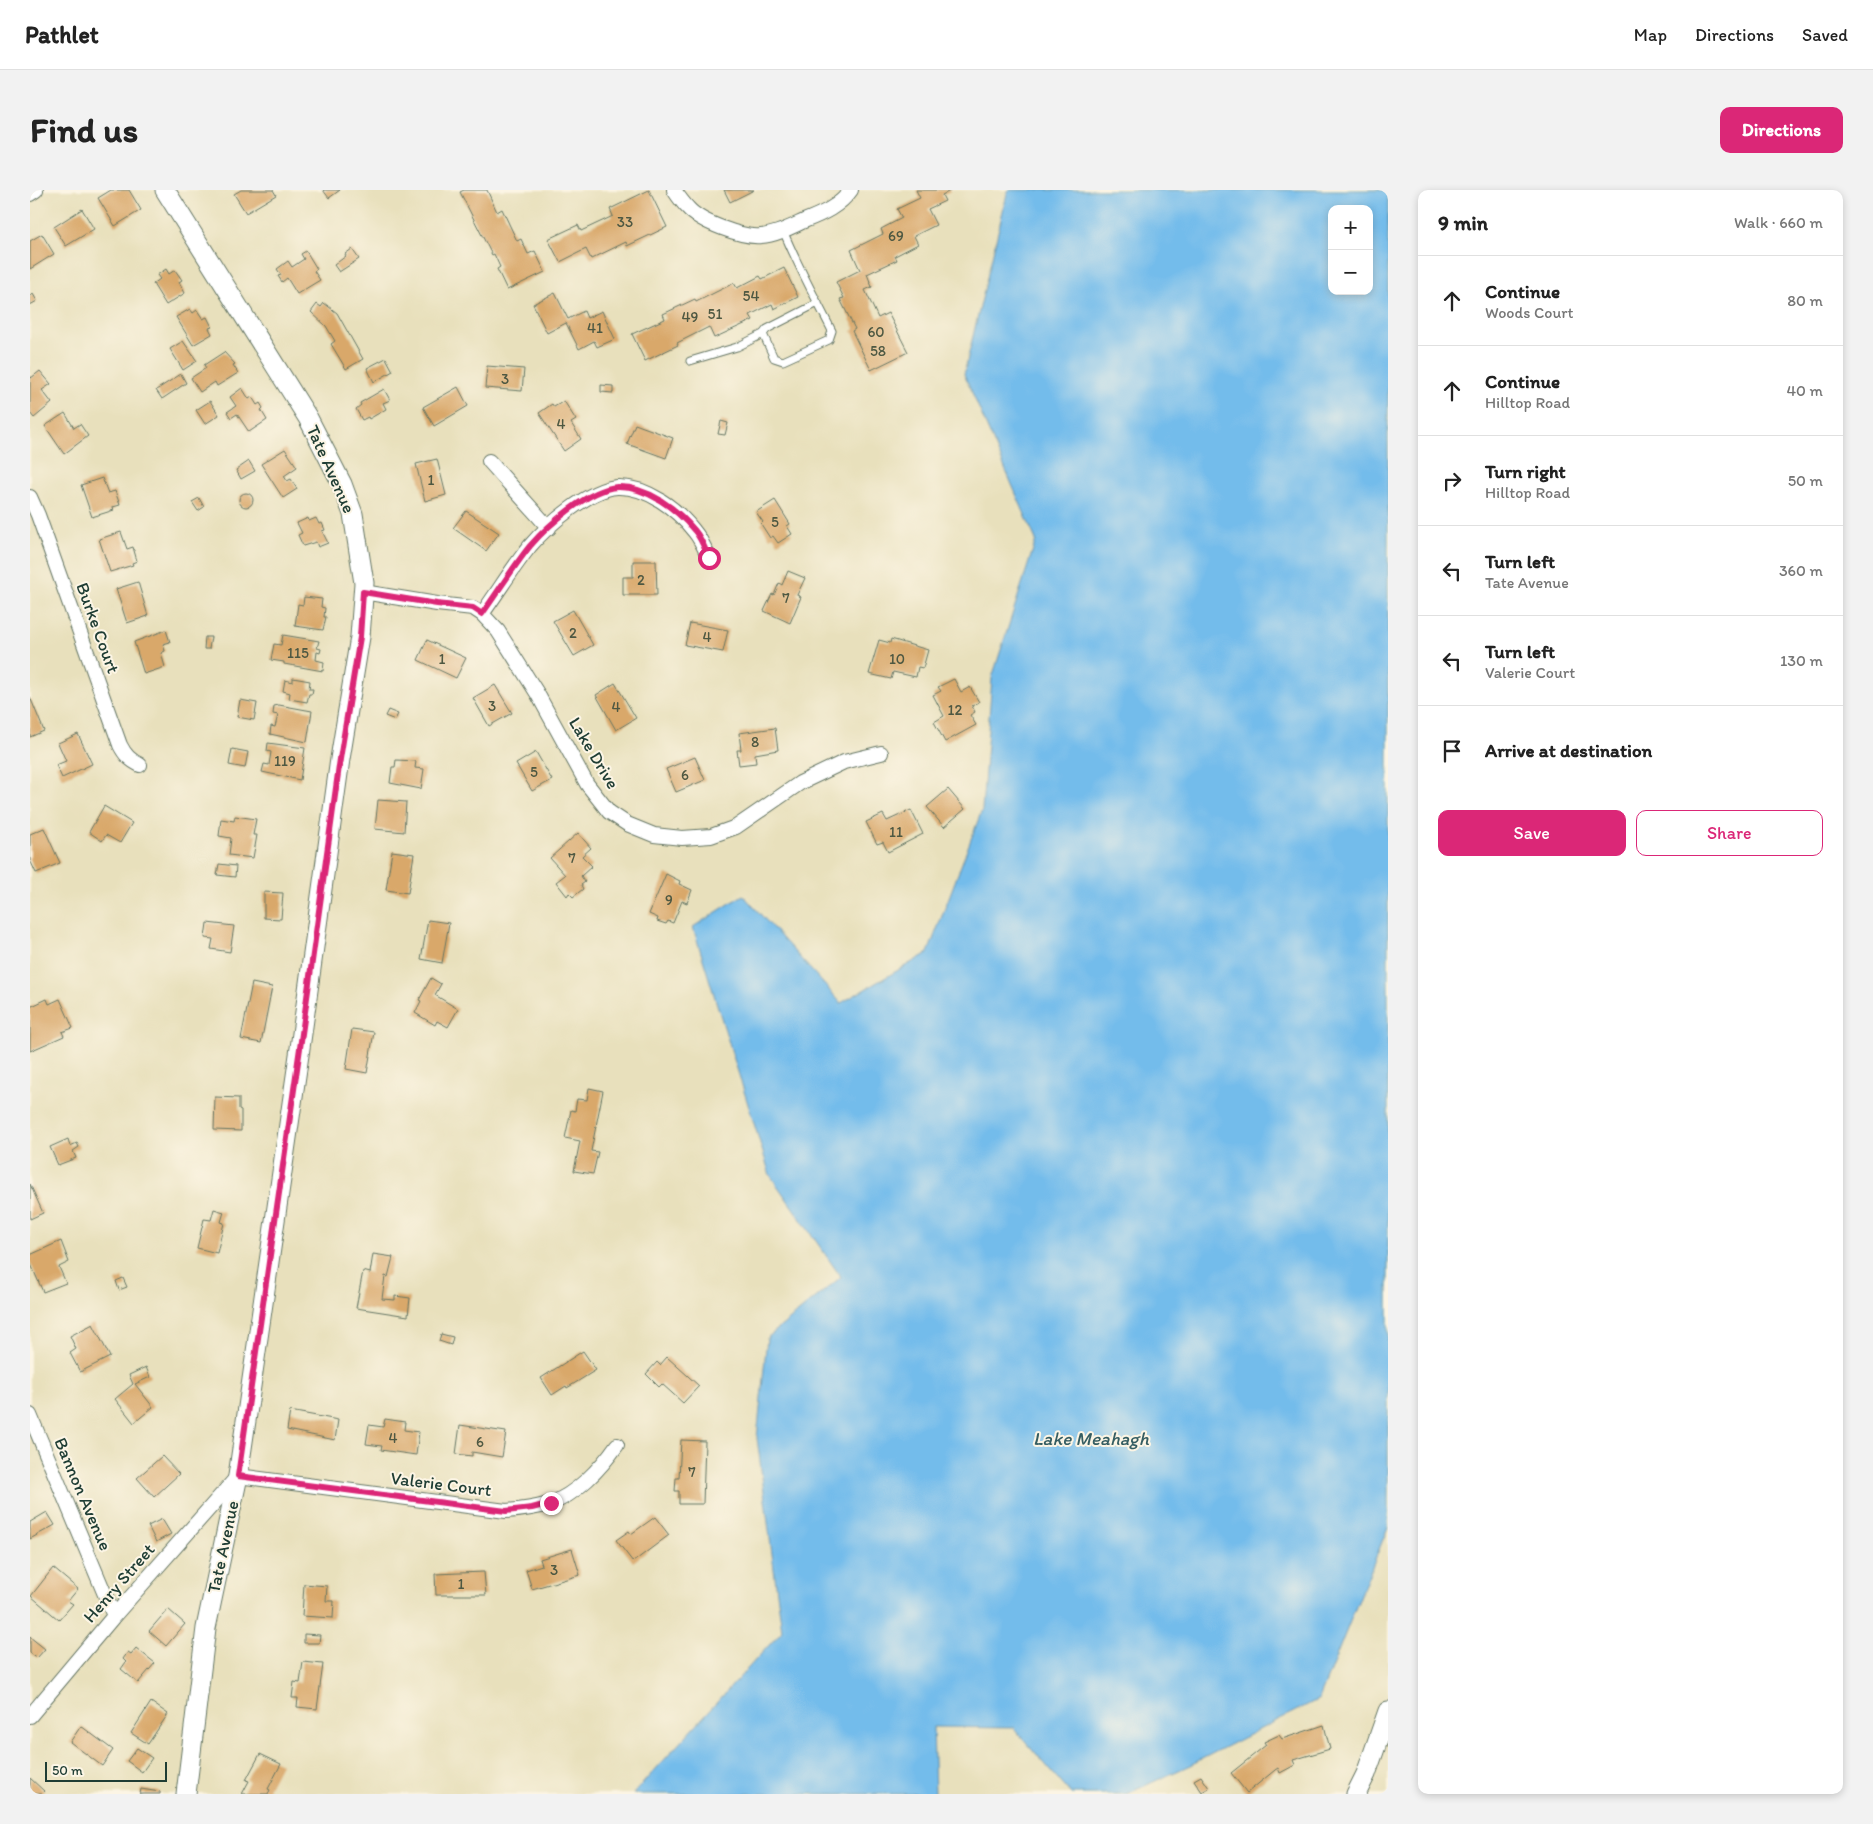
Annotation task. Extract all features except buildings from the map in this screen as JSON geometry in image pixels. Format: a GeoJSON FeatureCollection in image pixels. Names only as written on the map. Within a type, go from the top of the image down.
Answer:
{"type":"FeatureCollection","features":[{"type":"Feature","properties":{"kind":"street"},"geometry":{"type":"LineString","coordinates":[[30,194],[36,190]]}},
{"type":"Feature","properties":{"kind":"street","name":"Tate Avenue"},"geometry":{"type":"LineString","coordinates":[[165,190],[308,418],[342,484],[353,514],[364,583],[360,637],[340,759],[238,1476],[206,1628],[186,1794]]}},
{"type":"Feature","properties":{"kind":"street"},"geometry":{"type":"LineString","coordinates":[[674,190],[689,210],[712,224],[738,235],[761,236],[783,230],[821,214],[845,199],[851,190]]}},
{"type":"Feature","properties":{"kind":"street"},"geometry":{"type":"LineString","coordinates":[[489,461],[549,528]]}},
{"type":"Feature","properties":{"kind":"street"},"geometry":{"type":"LineString","coordinates":[[363,592],[473,608],[482,614],[531,545],[566,511],[595,494],[617,487],[652,494],[695,531],[709,558]]}},
{"type":"Feature","properties":{"kind":"street","name":"Burke Court"},"geometry":{"type":"LineString","coordinates":[[30,497],[120,745],[125,755],[131,761],[140,765]]}},
{"type":"Feature","properties":{"kind":"street","name":"Lake Drive"},"geometry":{"type":"LineString","coordinates":[[482,614],[498,631],[537,693],[587,784],[609,812],[627,824],[654,835],[682,838],[711,836],[736,827],[800,784],[844,762],[881,752]]}},
{"type":"Feature","properties":{"kind":"street","name":"Bannon Avenue"},"geometry":{"type":"LineString","coordinates":[[30,1415],[114,1616]]}},
{"type":"Feature","properties":{"kind":"street","name":"Valerie Court"},"geometry":{"type":"LineString","coordinates":[[238,1476],[506,1511],[532,1508],[551,1503],[571,1492],[605,1462],[617,1445]]}},
{"type":"Feature","properties":{"kind":"street","name":"Henry Street"},"geometry":{"type":"LineString","coordinates":[[30,1716],[114,1616],[238,1476]]}},
{"type":"Feature","properties":{"kind":"street"},"geometry":{"type":"LineString","coordinates":[[1356,1794],[1366,1774],[1388,1711]]}},
{"type":"Feature","properties":{"kind":"lane"},"geometry":{"type":"LineString","coordinates":[[763,334],[774,358],[783,361],[829,340],[832,331],[798,266],[783,230]]}},
{"type":"Feature","properties":{"kind":"lane"},"geometry":{"type":"LineString","coordinates":[[690,361],[737,347],[763,334],[766,329],[818,303]]}},
{"type":"Feature","properties":{"kind":"water","name":"Lake Meahagh"},"geometry":{"type":"Polygon","coordinates":[[[1008,190],[1388,190],[1388,1527],[1319,1699],[1190,1765],[1127,1794],[1071,1794],[1014,1728],[933,1727],[935,1794],[633,1794],[782,1631],[757,1438],[767,1338],[841,1277],[770,1175],[693,927],[743,895],[841,1003],[928,953],[982,810],[992,678],[1036,540],[964,374],[1008,190]]]}},
{"type":"Feature","properties":{"kind":"route"},"geometry":{"type":"LineString","coordinates":[[551,1503],[532,1508],[506,1511],[478,1509],[238,1476],[340,759],[360,637],[363,592],[473,608],[482,614],[531,545],[566,511],[595,494],[617,487],[652,494],[695,531],[709,558]]}}]}
